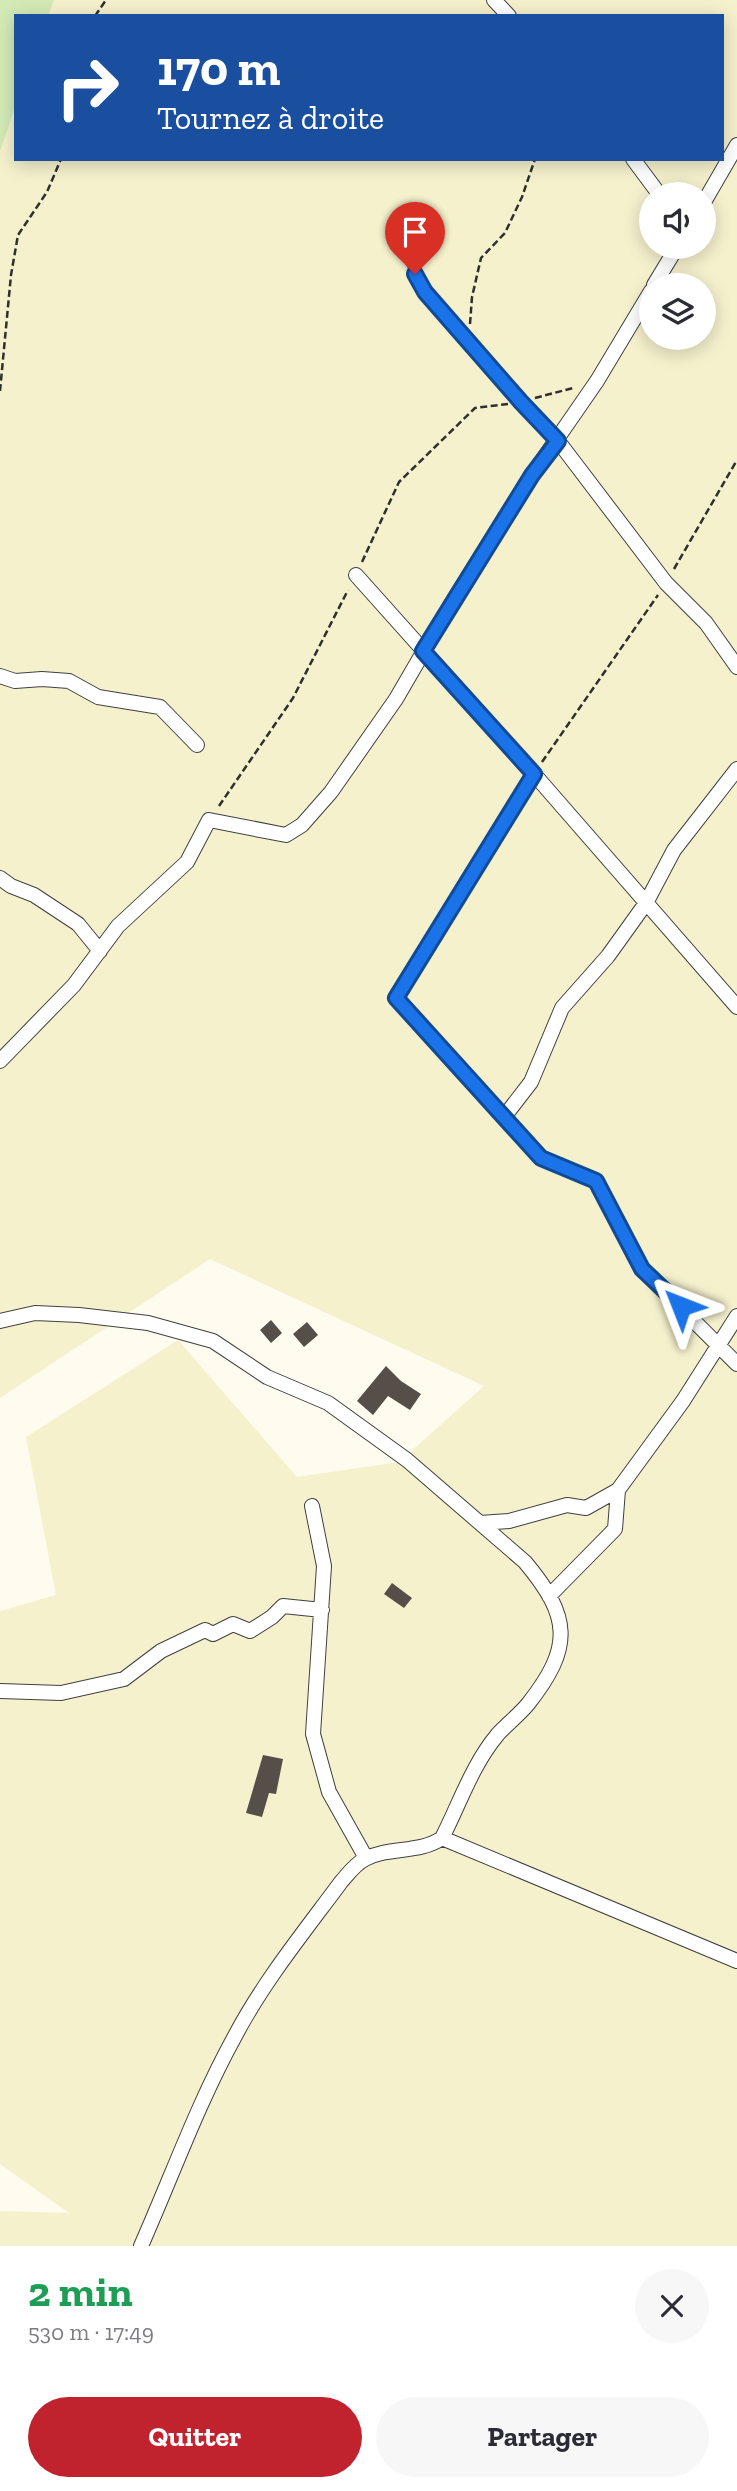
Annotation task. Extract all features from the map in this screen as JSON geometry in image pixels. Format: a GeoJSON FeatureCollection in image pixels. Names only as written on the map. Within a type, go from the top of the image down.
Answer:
{"type":"FeatureCollection","features":[{"type":"Feature","properties":{"kind":"street"},"geometry":{"type":"LineString","coordinates":[[494,0],[507,14]]}},
{"type":"Feature","properties":{"kind":"street"},"geometry":{"type":"LineString","coordinates":[[716,182],[737,145]]}},
{"type":"Feature","properties":{"kind":"street"},"geometry":{"type":"LineString","coordinates":[[634,161],[650,182]]}},
{"type":"Feature","properties":{"kind":"street"},"geometry":{"type":"LineString","coordinates":[[0,1061],[54,1007],[118,926],[187,862],[209,820],[286,835],[302,825],[344,774],[396,699],[532,475],[558,441],[639,311]]}},
{"type":"Feature","properties":{"kind":"street"},"geometry":{"type":"LineString","coordinates":[[558,441],[666,583],[706,623],[737,667]]}},
{"type":"Feature","properties":{"kind":"street"},"geometry":{"type":"LineString","coordinates":[[356,575],[737,1007]]}},
{"type":"Feature","properties":{"kind":"street"},"geometry":{"type":"LineString","coordinates":[[0,676],[15,681],[42,678],[69,681],[98,697],[160,707],[197,746]]}},
{"type":"Feature","properties":{"kind":"street"},"geometry":{"type":"LineString","coordinates":[[504,1117],[531,1082],[562,1008],[608,956],[646,903],[674,850],[737,769]]}},
{"type":"Feature","properties":{"kind":"street"},"geometry":{"type":"LineString","coordinates":[[534,774],[396,998],[541,1158],[596,1181],[642,1269],[737,1364]]}},
{"type":"Feature","properties":{"kind":"street"},"geometry":{"type":"LineString","coordinates":[[0,878],[11,886],[34,895],[78,924],[100,951]]}},
{"type":"Feature","properties":{"kind":"street"},"geometry":{"type":"LineString","coordinates":[[0,1321],[35,1313],[79,1315],[148,1323],[213,1341],[267,1377],[328,1403],[408,1460],[525,1562],[539,1579],[560,1621],[561,1650],[547,1676],[478,1762],[442,1838],[418,1849],[388,1851],[366,1858],[355,1866],[260,1993],[206,2094],[141,2246]]}},
{"type":"Feature","properties":{"kind":"street"},"geometry":{"type":"LineString","coordinates":[[480,1523],[509,1521],[567,1506],[586,1508],[618,1490],[683,1401],[737,1316]]}},
{"type":"Feature","properties":{"kind":"street"},"geometry":{"type":"LineString","coordinates":[[549,1597],[615,1529],[618,1490]]}},
{"type":"Feature","properties":{"kind":"street"},"geometry":{"type":"LineString","coordinates":[[312,1506],[324,1566],[313,1734],[329,1792],[366,1858]]}},
{"type":"Feature","properties":{"kind":"street"},"geometry":{"type":"LineString","coordinates":[[0,1691],[61,1693],[124,1679],[161,1651],[205,1630],[213,1634],[233,1624],[250,1631],[272,1617],[283,1606],[321,1610]]}},
{"type":"Feature","properties":{"kind":"street"},"geometry":{"type":"LineString","coordinates":[[442,1838],[737,1961]]}},
{"type":"Feature","properties":{"kind":"lane"},"geometry":{"type":"LineString","coordinates":[[396,235],[425,292],[558,441]]}},
{"type":"Feature","properties":{"kind":"path"},"geometry":{"type":"LineString","coordinates":[[0,391],[11,275],[18,235],[47,192],[60,161]]}},
{"type":"Feature","properties":{"kind":"path"},"geometry":{"type":"LineString","coordinates":[[469,342],[472,297],[481,258],[505,233],[522,197],[534,161]]}},
{"type":"Feature","properties":{"kind":"path"},"geometry":{"type":"LineString","coordinates":[[209,820],[293,698],[356,575],[399,482],[475,408],[521,402],[597,381]]}},
{"type":"Feature","properties":{"kind":"path"},"geometry":{"type":"LineString","coordinates":[[534,774],[666,583],[737,460]]}},
{"type":"Feature","properties":{"kind":"shaded area"},"geometry":{"type":"Polygon","coordinates":[[[54,0],[737,0],[737,2246],[0,2246],[0,2211],[69,2213],[0,2164],[0,1611],[56,1595],[26,1437],[178,1340],[297,1477],[399,1462],[484,1386],[210,1259],[0,1398],[0,152],[14,110],[14,161],[724,161],[724,14],[49,14],[54,0]]]}},
{"type":"Feature","properties":{"kind":"green space"},"geometry":{"type":"Polygon","coordinates":[[[0,0],[54,0],[49,14],[14,14],[14,110],[0,152],[0,0]]]}},
{"type":"Feature","properties":{"kind":"building"},"geometry":{"type":"Polygon","coordinates":[[[271,1320],[282,1333],[271,1343],[260,1330],[271,1320]]]}},
{"type":"Feature","properties":{"kind":"building"},"geometry":{"type":"Polygon","coordinates":[[[307,1322],[318,1335],[304,1347],[293,1334],[307,1322]]]}},
{"type":"Feature","properties":{"kind":"building"},"geometry":{"type":"Polygon","coordinates":[[[386,1366],[401,1381],[421,1394],[410,1410],[388,1396],[373,1415],[357,1401],[386,1366]]]}},
{"type":"Feature","properties":{"kind":"building"},"geometry":{"type":"Polygon","coordinates":[[[392,1583],[412,1598],[404,1608],[384,1594],[392,1583]]]}},
{"type":"Feature","properties":{"kind":"building"},"geometry":{"type":"Polygon","coordinates":[[[263,1755],[283,1759],[276,1794],[269,1793],[262,1817],[246,1813],[263,1755]]]}},
{"type":"Feature","properties":{"kind":"route"},"geometry":{"type":"LineString","coordinates":[[415,274],[425,292],[558,441],[532,475],[423,651],[534,774],[396,998],[541,1158],[596,1181],[642,1269],[681,1306]]}}]}
